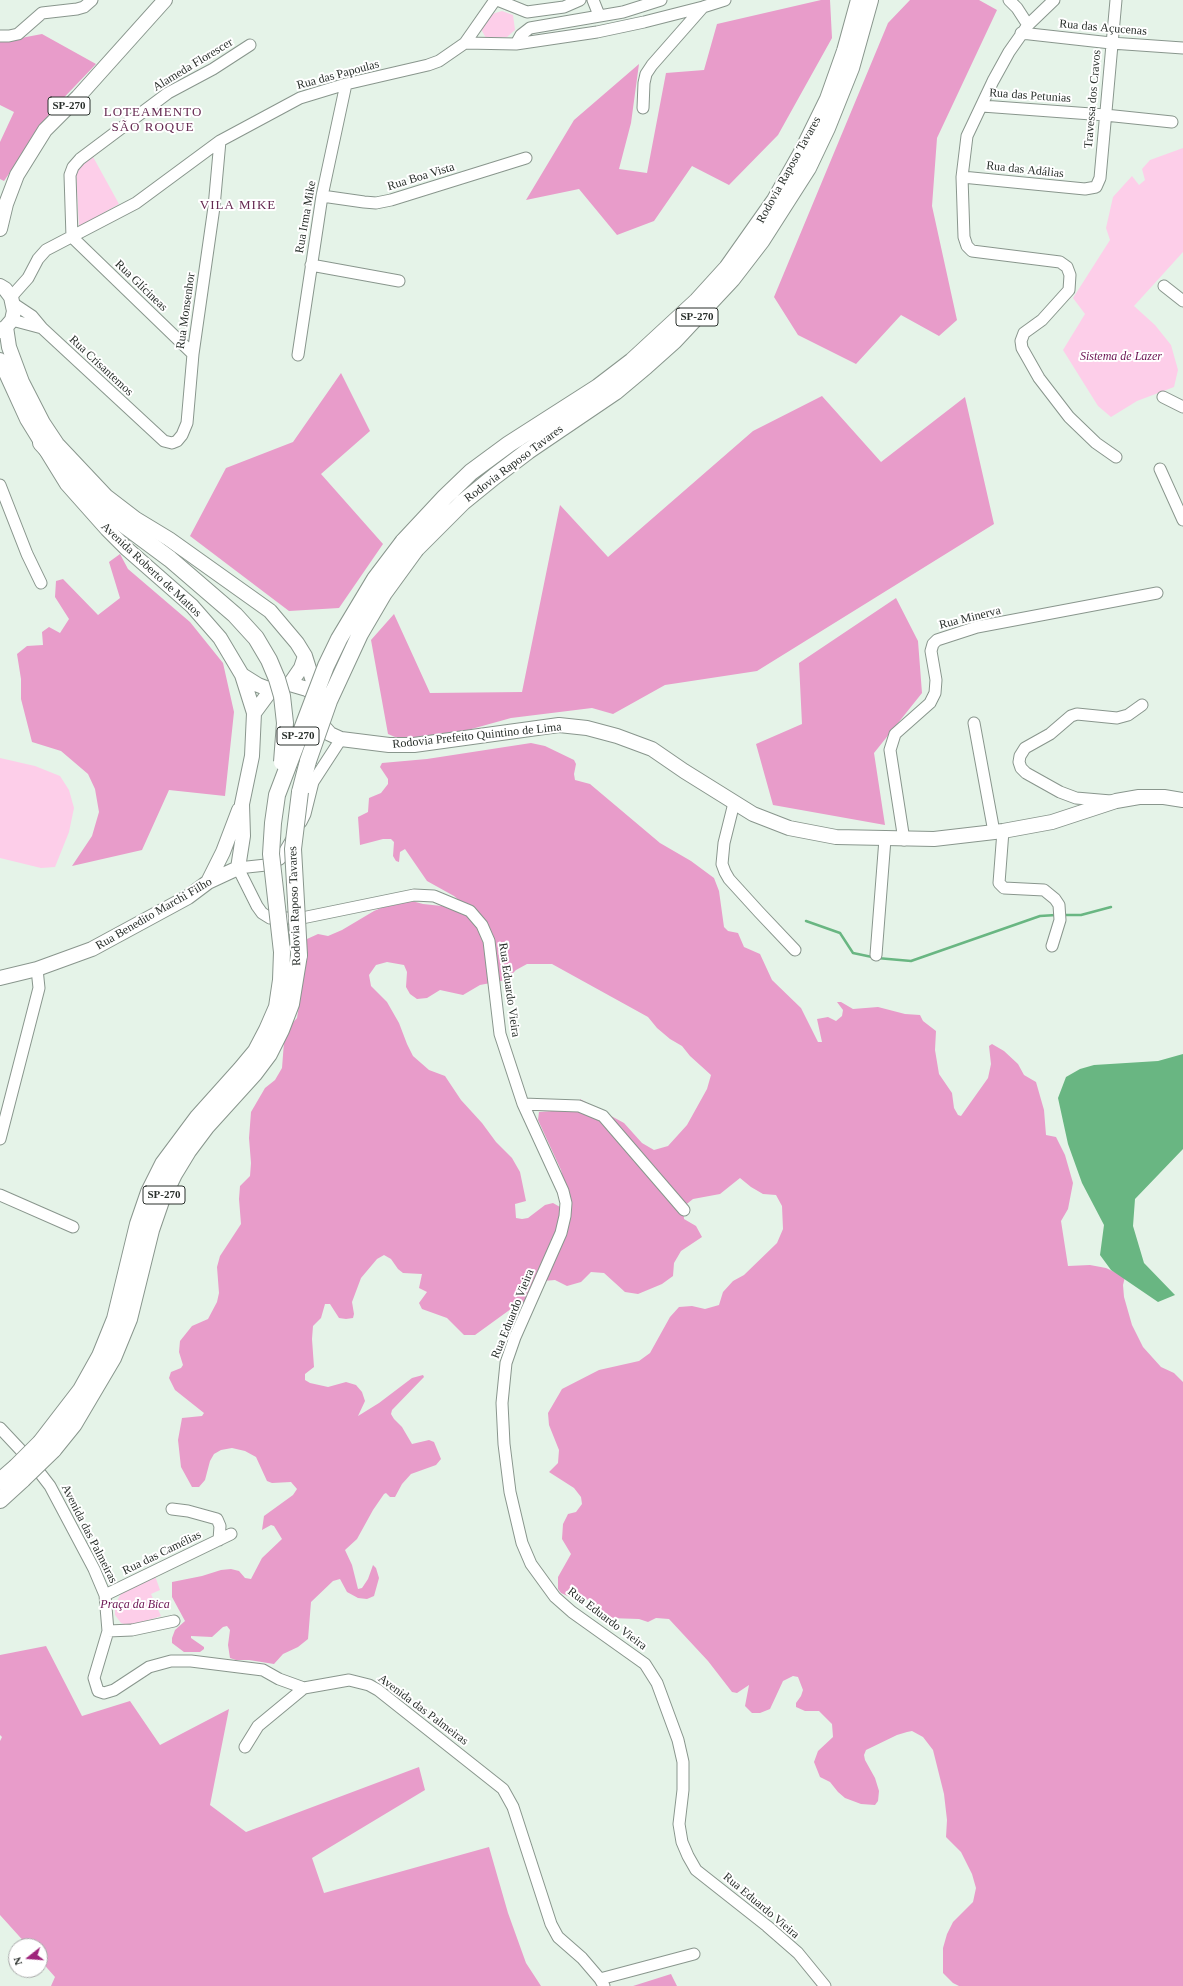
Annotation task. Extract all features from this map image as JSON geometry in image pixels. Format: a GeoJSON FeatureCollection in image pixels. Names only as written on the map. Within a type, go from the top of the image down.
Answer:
{"type":"FeatureCollection","features":[{"type":"Feature","properties":{"kind":"highway","name":"Rodovia Raposo Tavares"},"geometry":{"type":"LineString","coordinates":[[0,1500],[19,1473],[47,1446],[74,1424],[113,1358],[129,1319],[151,1230],[161,1201],[174,1174],[188,1150],[206,1127],[254,1074],[269,1054],[282,1030],[291,1004],[299,955],[292,849],[300,792],[308,761],[329,701],[360,634],[409,545],[445,497],[471,472],[509,444],[598,387],[632,361],[663,335],[727,268],[775,200],[808,140],[828,99],[845,51],[858,0]]}},
{"type":"Feature","properties":{"kind":"highway","name":"Rodovia Raposo Tavares"},"geometry":{"type":"LineString","coordinates":[[47,1446],[100,1356],[115,1319],[138,1224],[149,1192],[163,1164],[198,1117],[241,1070],[256,1051],[277,1007],[281,980],[282,952],[272,881],[271,854],[277,795],[303,723],[336,646],[375,579],[409,545],[528,451],[615,392],[674,341],[732,279],[785,206],[811,161],[827,128],[851,68],[870,0]]}},
{"type":"Feature","properties":{"kind":"highway"},"geometry":{"type":"LineString","coordinates":[[41,443],[100,507],[181,568],[235,615],[256,638],[269,660],[279,684],[282,696],[285,723],[277,795]]}},
{"type":"Feature","properties":{"kind":"highway","name":"Rodovia Raposo Tavares"},"geometry":{"type":"LineString","coordinates":[[0,1481],[19,1473]]}},
{"type":"Feature","properties":{"kind":"main road","name":"SP-270"},"geometry":{"type":"LineString","coordinates":[[0,229],[6,204],[17,175],[45,130],[78,97],[165,0]]}},
{"type":"Feature","properties":{"kind":"main road"},"geometry":{"type":"LineString","coordinates":[[0,286],[5,289],[13,300],[6,326]]}},
{"type":"Feature","properties":{"kind":"main road","name":"SP-270"},"geometry":{"type":"LineString","coordinates":[[6,326],[9,347],[22,382],[43,423],[57,444],[106,496],[136,519],[191,554],[270,612],[298,643],[305,656],[318,697]]}},
{"type":"Feature","properties":{"kind":"main road","name":"Avenida Roberto de Mattos"},"geometry":{"type":"LineString","coordinates":[[0,360],[41,443],[67,484],[89,510],[127,549],[192,606],[220,638],[242,675],[254,713],[252,756],[242,804],[243,836],[238,868]]}},
{"type":"Feature","properties":{"kind":"main road"},"geometry":{"type":"LineString","coordinates":[[254,713],[279,684],[301,668],[305,656]]}},
{"type":"Feature","properties":{"kind":"main road"},"geometry":{"type":"LineString","coordinates":[[242,675],[258,685],[279,684],[307,688],[318,697]]}},
{"type":"Feature","properties":{"kind":"main road","name":"Rodovia Prefeito Quintino de Lima"},"geometry":{"type":"LineString","coordinates":[[318,697],[322,725],[330,734],[341,739],[388,745],[414,745],[559,725],[587,728],[617,736],[652,749],[753,814],[789,828],[836,837],[904,840],[934,839],[999,832],[1052,822],[1116,801],[1145,797],[1164,797],[1183,800]]}},
{"type":"Feature","properties":{"kind":"main road"},"geometry":{"type":"LineString","coordinates":[[208,882],[242,804]]}},
{"type":"Feature","properties":{"kind":"main road","name":"Rua Benedito Marchi Filho"},"geometry":{"type":"LineString","coordinates":[[0,978],[37,969],[92,949],[188,897],[208,882],[238,868]]}},
{"type":"Feature","properties":{"kind":"street"},"geometry":{"type":"LineString","coordinates":[[0,36],[18,34],[42,13],[77,9],[84,7],[92,0]]}},
{"type":"Feature","properties":{"kind":"street"},"geometry":{"type":"LineString","coordinates":[[465,43],[496,0],[527,12],[564,7],[580,0]]}},
{"type":"Feature","properties":{"kind":"street"},"geometry":{"type":"LineString","coordinates":[[593,0],[599,15]]}},
{"type":"Feature","properties":{"kind":"street"},"geometry":{"type":"LineString","coordinates":[[516,44],[521,35],[530,28],[623,12],[661,0]]}},
{"type":"Feature","properties":{"kind":"street"},"geometry":{"type":"LineString","coordinates":[[465,43],[516,44],[604,30],[703,8],[725,0]]}},
{"type":"Feature","properties":{"kind":"street"},"geometry":{"type":"LineString","coordinates":[[1009,0],[1017,8],[1024,29]]}},
{"type":"Feature","properties":{"kind":"street"},"geometry":{"type":"LineString","coordinates":[[1054,0],[1024,29],[1003,62],[967,136],[962,177],[964,237],[967,246],[972,251],[1060,262],[1067,267],[1070,275],[1069,290],[1042,320],[1031,326],[1024,333],[1021,341],[1024,354],[1035,371],[1081,430],[1116,457]]}},
{"type":"Feature","properties":{"kind":"street","name":"Travessa dos Cravos"},"geometry":{"type":"LineString","coordinates":[[1085,189],[1093,188],[1099,184],[1116,0]]}},
{"type":"Feature","properties":{"kind":"street"},"geometry":{"type":"LineString","coordinates":[[643,108],[644,83],[646,74],[703,8]]}},
{"type":"Feature","properties":{"kind":"street","name":"Rua das Açucenas"},"geometry":{"type":"LineString","coordinates":[[1024,29],[1111,43],[1183,48]]}},
{"type":"Feature","properties":{"kind":"street","name":"Rua das Papoulas"},"geometry":{"type":"LineString","coordinates":[[13,300],[28,278],[38,259],[46,250],[136,203],[220,141],[300,98],[346,84],[428,65],[439,61],[465,43]]}},
{"type":"Feature","properties":{"kind":"street","name":"Alameda Florescer"},"geometry":{"type":"LineString","coordinates":[[72,237],[70,179],[71,171],[77,162],[168,93],[250,45]]}},
{"type":"Feature","properties":{"kind":"street","name":"Rua Irma Mike"},"geometry":{"type":"LineString","coordinates":[[298,355],[322,196],[346,84]]}},
{"type":"Feature","properties":{"kind":"street","name":"Rua das Petunias"},"geometry":{"type":"LineString","coordinates":[[982,106],[1105,115],[1172,122]]}},
{"type":"Feature","properties":{"kind":"street","name":"Rua Monsenhor"},"geometry":{"type":"LineString","coordinates":[[144,423],[164,441],[172,443],[177,441],[182,435],[187,423],[193,354],[214,207],[220,141]]}},
{"type":"Feature","properties":{"kind":"street","name":"Rua Boa Vista"},"geometry":{"type":"LineString","coordinates":[[322,196],[364,202],[391,200],[526,158]]}},
{"type":"Feature","properties":{"kind":"street","name":"Rua das Adálias"},"geometry":{"type":"LineString","coordinates":[[962,177],[1085,189]]}},
{"type":"Feature","properties":{"kind":"street","name":"Rua Glícineas"},"geometry":{"type":"LineString","coordinates":[[72,237],[193,354]]}},
{"type":"Feature","properties":{"kind":"street"},"geometry":{"type":"LineString","coordinates":[[311,265],[399,281]]}},
{"type":"Feature","properties":{"kind":"street"},"geometry":{"type":"LineString","coordinates":[[1164,286],[1183,301]]}},
{"type":"Feature","properties":{"kind":"street","name":"Rua Crisantemos"},"geometry":{"type":"LineString","coordinates":[[13,300],[32,316],[42,328],[144,423]]}},
{"type":"Feature","properties":{"kind":"street","name":"Rua Crisantemos"},"geometry":{"type":"LineString","coordinates":[[6,326],[42,328]]}},
{"type":"Feature","properties":{"kind":"street"},"geometry":{"type":"LineString","coordinates":[[1163,397],[1183,407]]}},
{"type":"Feature","properties":{"kind":"street"},"geometry":{"type":"LineString","coordinates":[[1160,469],[1183,520]]}},
{"type":"Feature","properties":{"kind":"street"},"geometry":{"type":"LineString","coordinates":[[0,485],[27,554],[41,583]]}},
{"type":"Feature","properties":{"kind":"street","name":"Rua Minerva"},"geometry":{"type":"LineString","coordinates":[[904,840],[890,750],[895,734],[930,703],[935,693],[936,680],[931,651],[933,644],[938,640],[977,627],[1157,593]]}},
{"type":"Feature","properties":{"kind":"street"},"geometry":{"type":"LineString","coordinates":[[1116,801],[1076,798],[1060,792],[1026,773],[1021,768],[1019,762],[1020,756],[1025,748],[1050,734],[1071,716],[1077,714],[1117,718],[1128,715],[1142,705]]}},
{"type":"Feature","properties":{"kind":"street"},"geometry":{"type":"LineString","coordinates":[[974,723],[999,832],[999,879],[1001,886],[1044,890],[1050,894],[1059,905],[1060,920],[1052,946]]}},
{"type":"Feature","properties":{"kind":"street"},"geometry":{"type":"LineString","coordinates":[[238,868],[266,865],[280,859],[305,814],[313,782],[341,739]]}},
{"type":"Feature","properties":{"kind":"street"},"geometry":{"type":"LineString","coordinates":[[734,802],[724,843],[722,864],[725,872],[729,879],[795,950]]}},
{"type":"Feature","properties":{"kind":"street"},"geometry":{"type":"LineString","coordinates":[[876,955],[885,839]]}},
{"type":"Feature","properties":{"kind":"street","name":"Rua Eduardo Vieira"},"geometry":{"type":"LineString","coordinates":[[238,868],[257,906],[262,913],[270,918],[302,918],[414,895],[434,896],[470,911],[482,925],[490,942],[500,1034],[523,1104],[563,1191],[566,1203],[561,1233],[515,1337],[506,1363],[502,1403],[504,1444],[510,1492],[522,1543],[531,1564],[541,1580],[555,1597],[572,1612],[645,1664],[657,1683],[678,1740],[683,1762],[683,1790],[679,1824],[682,1842],[696,1870],[767,1926],[798,1954],[825,1986]]}},
{"type":"Feature","properties":{"kind":"street"},"geometry":{"type":"LineString","coordinates":[[0,1139],[39,988],[37,969]]}},
{"type":"Feature","properties":{"kind":"street"},"geometry":{"type":"LineString","coordinates":[[523,1104],[580,1106],[603,1116],[684,1210]]}},
{"type":"Feature","properties":{"kind":"street"},"geometry":{"type":"LineString","coordinates":[[0,1196],[74,1227]]}},
{"type":"Feature","properties":{"kind":"street","name":"Avenida das Palmeiras"},"geometry":{"type":"LineString","coordinates":[[0,1428],[11,1438],[50,1486],[94,1569],[105,1595],[108,1631],[94,1678],[98,1691],[104,1693],[114,1690],[149,1668],[171,1661],[191,1661],[263,1670],[279,1679],[304,1688],[349,1680],[369,1685],[385,1695],[502,1789],[513,1807],[551,1924],[562,1942],[582,1958],[602,1982]]}},
{"type":"Feature","properties":{"kind":"street"},"geometry":{"type":"LineString","coordinates":[[172,1509],[188,1511],[217,1519],[220,1526],[220,1540]]}},
{"type":"Feature","properties":{"kind":"street","name":"Rua das Camélias"},"geometry":{"type":"LineString","coordinates":[[105,1595],[231,1534]]}},
{"type":"Feature","properties":{"kind":"street"},"geometry":{"type":"LineString","coordinates":[[108,1631],[132,1630],[174,1621]]}},
{"type":"Feature","properties":{"kind":"street"},"geometry":{"type":"LineString","coordinates":[[245,1747],[258,1726],[304,1688]]}},
{"type":"Feature","properties":{"kind":"street"},"geometry":{"type":"LineString","coordinates":[[602,1982],[694,1954]]}},
{"type":"Feature","properties":{"kind":"green space"},"geometry":{"type":"Polygon","coordinates":[[[502,11],[513,15],[515,30],[507,37],[486,38],[481,29],[492,14],[502,11]]]}},
{"type":"Feature","properties":{"kind":"green space","name":"Sistema de Lazer"},"geometry":{"type":"Polygon","coordinates":[[[1183,148],[1183,252],[1134,306],[1155,325],[1171,345],[1178,370],[1174,387],[1137,401],[1111,417],[1098,406],[1063,350],[1085,314],[1073,298],[1110,240],[1106,228],[1113,197],[1132,176],[1139,185],[1145,180],[1142,169],[1150,160],[1183,148]]]}},
{"type":"Feature","properties":{"kind":"green space"},"geometry":{"type":"Polygon","coordinates":[[[92,155],[119,204],[79,227],[76,170],[92,155]]]}},
{"type":"Feature","properties":{"kind":"green space"},"geometry":{"type":"Polygon","coordinates":[[[0,758],[35,766],[60,776],[69,790],[74,808],[69,832],[55,867],[41,868],[0,858],[0,758]]]}},
{"type":"Feature","properties":{"kind":"green space","name":"Praça da Bica"},"geometry":{"type":"Polygon","coordinates":[[[154,1573],[160,1590],[151,1594],[161,1616],[130,1626],[121,1623],[115,1615],[115,1605],[120,1595],[131,1586],[154,1573]]]}},
{"type":"Feature","properties":{"kind":"shaded area"},"geometry":{"type":"Polygon","coordinates":[[[821,0],[830,0],[832,38],[778,135],[729,185],[692,166],[654,221],[617,235],[579,189],[526,200],[574,120],[639,64],[631,123],[619,169],[647,173],[666,73],[704,70],[717,24],[821,0]]]}},
{"type":"Feature","properties":{"kind":"shaded area"},"geometry":{"type":"Polygon","coordinates":[[[910,0],[979,0],[997,10],[937,138],[932,206],[957,320],[939,336],[901,315],[856,364],[798,335],[774,297],[888,23],[910,0]]]}},
{"type":"Feature","properties":{"kind":"shaded area"},"geometry":{"type":"Polygon","coordinates":[[[42,34],[96,64],[54,108],[4,181],[0,179],[0,142],[14,112],[0,105],[0,42],[42,34]]]}},
{"type":"Feature","properties":{"kind":"shaded area"},"geometry":{"type":"Polygon","coordinates":[[[341,373],[370,431],[321,474],[383,544],[339,608],[289,611],[190,536],[226,468],[293,442],[341,373]]]}},
{"type":"Feature","properties":{"kind":"shaded area"},"geometry":{"type":"Polygon","coordinates":[[[822,396],[881,462],[965,397],[994,524],[757,671],[665,685],[613,714],[592,708],[511,718],[414,745],[388,734],[371,640],[394,614],[430,693],[522,692],[560,505],[608,557],[753,431],[822,396]]]}},
{"type":"Feature","properties":{"kind":"shaded area"},"geometry":{"type":"Polygon","coordinates":[[[120,554],[128,569],[190,622],[223,663],[234,712],[225,796],[169,790],[142,850],[72,866],[92,836],[99,812],[95,789],[88,774],[61,751],[32,742],[21,699],[21,679],[17,654],[27,646],[43,645],[42,632],[49,627],[60,633],[69,619],[55,597],[56,581],[63,579],[98,615],[120,598],[109,562],[120,554]]]}},
{"type":"Feature","properties":{"kind":"shaded area"},"geometry":{"type":"Polygon","coordinates":[[[896,598],[918,641],[922,693],[874,753],[885,825],[773,805],[756,744],[802,724],[799,663],[896,598]]]}},
{"type":"Feature","properties":{"kind":"shaded area"},"geometry":{"type":"Polygon","coordinates":[[[531,743],[545,746],[574,760],[576,764],[574,774],[575,780],[590,784],[660,843],[691,861],[714,878],[719,891],[724,927],[728,931],[738,933],[744,947],[760,954],[772,980],[801,1008],[818,1042],[822,1042],[817,1019],[828,1017],[836,1021],[842,1016],[843,1010],[837,1002],[841,1002],[853,1009],[878,1007],[905,1014],[920,1015],[923,1021],[936,1031],[935,1050],[939,1074],[952,1093],[954,1108],[958,1115],[961,1116],[988,1078],[991,1064],[989,1046],[992,1044],[1004,1051],[1018,1064],[1024,1075],[1036,1082],[1044,1110],[1046,1135],[1056,1137],[1065,1155],[1073,1183],[1068,1209],[1061,1221],[1068,1266],[1090,1265],[1106,1268],[1125,1277],[1123,1285],[1124,1297],[1132,1325],[1143,1347],[1161,1367],[1174,1373],[1183,1382],[1183,1986],[959,1986],[953,1983],[943,1973],[943,1948],[947,1934],[953,1922],[973,1902],[976,1888],[972,1874],[961,1852],[946,1837],[947,1820],[944,1794],[933,1750],[923,1737],[912,1731],[907,1732],[897,1735],[866,1750],[864,1755],[865,1760],[875,1778],[879,1791],[878,1801],[875,1805],[861,1804],[845,1798],[830,1782],[820,1777],[814,1762],[818,1751],[833,1737],[832,1724],[819,1711],[805,1711],[796,1707],[796,1703],[803,1690],[798,1677],[793,1676],[783,1681],[770,1709],[760,1713],[752,1713],[745,1706],[749,1685],[737,1693],[732,1692],[708,1661],[669,1619],[656,1618],[648,1622],[639,1619],[609,1618],[600,1614],[591,1600],[570,1597],[561,1593],[558,1589],[558,1577],[571,1554],[562,1539],[563,1524],[568,1514],[576,1512],[582,1504],[581,1497],[574,1488],[549,1472],[558,1463],[559,1450],[549,1425],[548,1413],[562,1389],[599,1370],[639,1361],[650,1353],[670,1317],[679,1307],[692,1306],[705,1309],[719,1305],[723,1292],[733,1281],[744,1275],[777,1243],[783,1229],[782,1206],[776,1195],[763,1194],[740,1178],[720,1194],[693,1199],[683,1207],[684,1219],[696,1226],[702,1237],[681,1251],[674,1263],[673,1276],[662,1284],[638,1294],[625,1292],[604,1273],[591,1272],[581,1282],[567,1286],[555,1280],[543,1281],[526,1301],[515,1306],[475,1335],[464,1335],[447,1318],[422,1309],[419,1303],[427,1292],[419,1288],[422,1274],[403,1273],[391,1259],[384,1255],[377,1259],[361,1278],[352,1302],[354,1314],[353,1318],[339,1318],[330,1304],[325,1304],[321,1318],[313,1326],[312,1339],[314,1367],[305,1374],[305,1380],[310,1383],[328,1387],[346,1382],[356,1385],[362,1392],[365,1401],[358,1416],[379,1403],[412,1378],[423,1375],[424,1377],[392,1410],[391,1414],[402,1427],[412,1444],[429,1440],[434,1442],[441,1459],[436,1465],[411,1474],[402,1484],[395,1497],[390,1497],[386,1493],[384,1494],[373,1510],[357,1539],[345,1550],[352,1565],[358,1589],[362,1588],[368,1579],[373,1565],[376,1568],[379,1578],[374,1596],[367,1599],[358,1598],[347,1592],[340,1579],[333,1581],[311,1602],[308,1639],[298,1647],[283,1654],[274,1664],[230,1658],[228,1645],[230,1630],[227,1626],[223,1627],[212,1637],[191,1636],[191,1638],[204,1647],[204,1649],[200,1652],[184,1652],[172,1643],[175,1630],[185,1621],[172,1597],[172,1582],[231,1569],[239,1571],[245,1578],[251,1579],[262,1558],[282,1539],[274,1526],[271,1525],[262,1530],[264,1516],[293,1495],[297,1489],[291,1482],[272,1483],[267,1481],[256,1457],[245,1451],[232,1448],[221,1450],[214,1454],[210,1461],[205,1480],[199,1487],[192,1487],[181,1467],[178,1440],[182,1418],[202,1416],[204,1413],[175,1390],[169,1378],[171,1372],[181,1368],[183,1365],[179,1352],[180,1341],[192,1326],[208,1319],[217,1302],[219,1293],[217,1267],[220,1256],[241,1224],[239,1199],[240,1186],[250,1176],[251,1163],[249,1138],[251,1112],[265,1088],[275,1080],[282,1068],[284,1042],[288,1028],[297,1018],[299,1005],[294,963],[307,939],[318,934],[328,936],[342,930],[374,911],[393,903],[412,901],[442,906],[460,911],[462,903],[454,896],[427,881],[405,849],[400,852],[399,862],[396,861],[393,856],[394,842],[391,839],[383,839],[360,845],[358,817],[368,812],[369,798],[381,793],[388,784],[388,779],[380,767],[382,763],[427,759],[531,743]],[[387,962],[376,965],[369,975],[371,986],[387,1002],[399,1023],[413,1056],[429,1070],[445,1076],[461,1100],[482,1123],[496,1142],[512,1158],[520,1172],[526,1201],[515,1204],[516,1218],[528,1218],[545,1205],[553,1203],[560,1207],[566,1191],[561,1170],[538,1120],[539,1112],[552,1111],[580,1103],[580,1099],[624,1123],[642,1143],[654,1150],[668,1146],[687,1125],[707,1089],[711,1075],[690,1056],[682,1046],[670,1039],[657,1028],[648,1017],[552,964],[527,964],[516,970],[506,980],[480,985],[463,995],[440,990],[427,998],[417,999],[410,994],[406,987],[407,972],[404,965],[387,962]]]}},
{"type":"Feature","properties":{"kind":"shaded area"},"geometry":{"type":"Polygon","coordinates":[[[1183,1054],[1183,1149],[1135,1199],[1133,1226],[1144,1263],[1175,1295],[1158,1302],[1111,1270],[1100,1255],[1104,1225],[1082,1183],[1068,1144],[1058,1098],[1066,1077],[1080,1069],[1094,1065],[1158,1061],[1183,1054]]]}},
{"type":"Feature","properties":{"kind":"shaded area"},"geometry":{"type":"Polygon","coordinates":[[[46,1646],[82,1716],[130,1701],[160,1745],[229,1709],[210,1805],[246,1832],[419,1767],[425,1790],[312,1858],[324,1893],[489,1847],[508,1913],[526,1963],[541,1986],[51,1986],[55,1977],[48,1969],[48,1938],[21,1938],[0,1915],[0,1741],[2,1737],[0,1735],[0,1655],[46,1646]]]}},
{"type":"Feature","properties":{"kind":"shaded area"},"geometry":{"type":"Polygon","coordinates":[[[671,1974],[677,1986],[633,1986],[671,1974]]]}},
{"type":"Feature","properties":{"kind":"waterway"},"geometry":{"type":"LineString","coordinates":[[1063,915],[1081,915],[1111,907]]}},
{"type":"Feature","properties":{"kind":"waterway"},"geometry":{"type":"LineString","coordinates":[[877,958],[911,961],[1040,916],[1056,915]]}},
{"type":"Feature","properties":{"kind":"waterway"},"geometry":{"type":"LineString","coordinates":[[806,921],[840,933],[853,953],[872,957]]}},
{"type":"Feature","properties":{"kind":"district","name":"LOTEAMENTO SÃO ROQUE"},"geometry":{"type":"Point","coordinates":[153,120]}},
{"type":"Feature","properties":{"kind":"district","name":"VILA MIKE"},"geometry":{"type":"Point","coordinates":[238,206]}}]}
